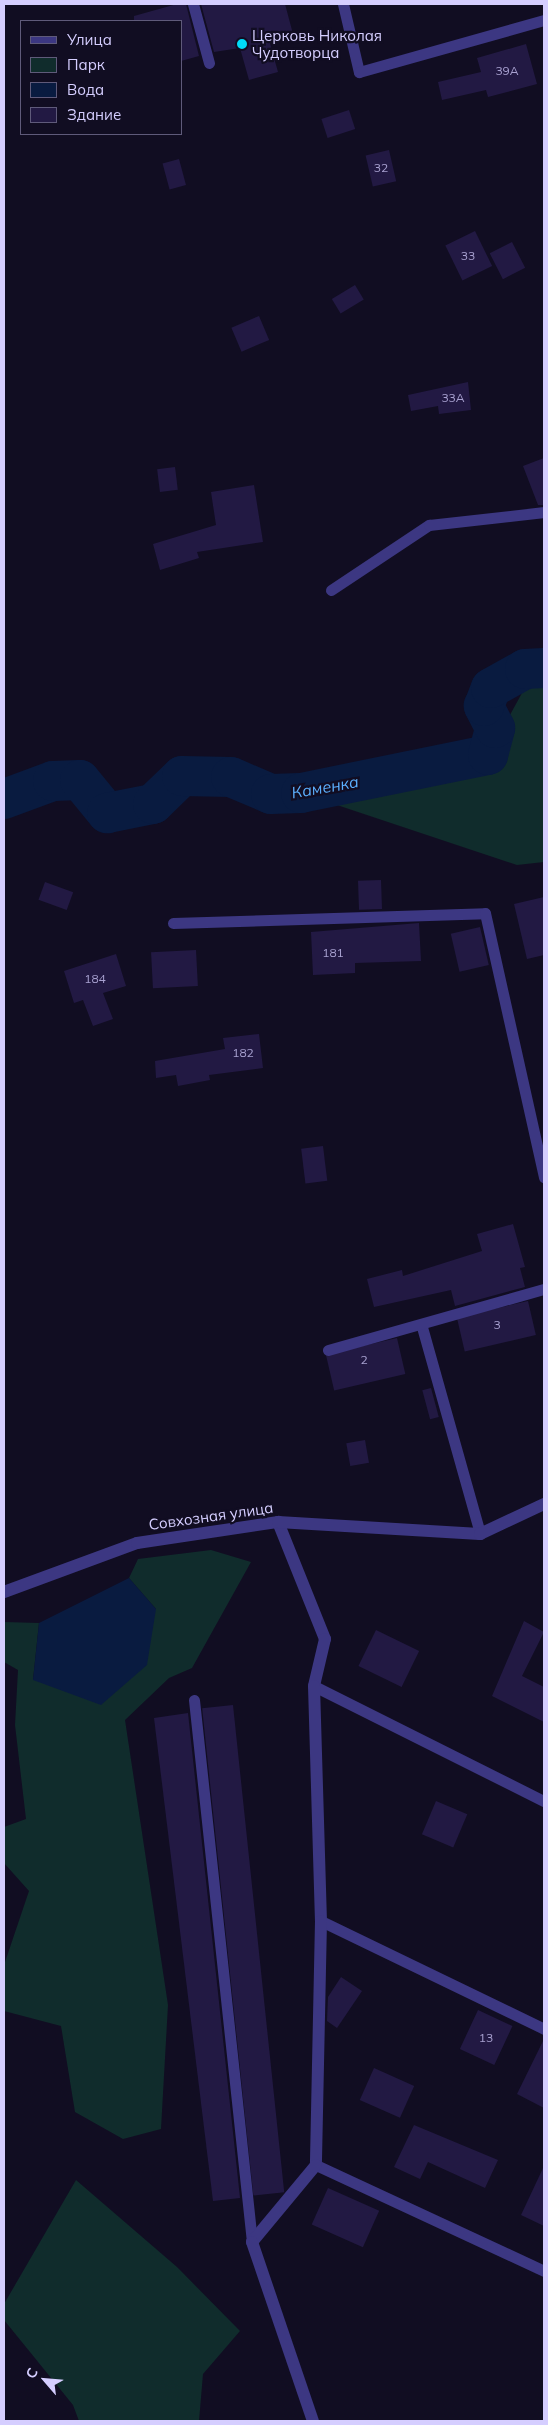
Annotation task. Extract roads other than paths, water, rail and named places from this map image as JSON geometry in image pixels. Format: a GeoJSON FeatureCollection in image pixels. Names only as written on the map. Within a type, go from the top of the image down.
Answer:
{"type":"FeatureCollection","features":[{"type":"Feature","properties":{"kind":"street","name":"Совхозная улица"},"geometry":{"type":"LineString","coordinates":[[4,1592],[137,1543],[278,1522],[480,1534],[544,1504]]}},
{"type":"Feature","properties":{"kind":"street"},"geometry":{"type":"LineString","coordinates":[[278,1522],[325,1639],[314,1686],[321,1921],[316,2165],[252,2242],[313,2421]]}},
{"type":"Feature","properties":{"kind":"lane"},"geometry":{"type":"LineString","coordinates":[[193,4],[209,62]]}},
{"type":"Feature","properties":{"kind":"lane"},"geometry":{"type":"LineString","coordinates":[[343,4],[359,72],[544,20]]}},
{"type":"Feature","properties":{"kind":"lane"},"geometry":{"type":"LineString","coordinates":[[331,590],[429,525],[544,512]]}},
{"type":"Feature","properties":{"kind":"lane"},"geometry":{"type":"LineString","coordinates":[[172,923],[485,913],[544,1177]]}},
{"type":"Feature","properties":{"kind":"lane"},"geometry":{"type":"LineString","coordinates":[[328,1350],[422,1327],[544,1289]]}},
{"type":"Feature","properties":{"kind":"lane"},"geometry":{"type":"LineString","coordinates":[[422,1327],[480,1534]]}},
{"type":"Feature","properties":{"kind":"lane"},"geometry":{"type":"LineString","coordinates":[[314,1686],[544,1801]]}},
{"type":"Feature","properties":{"kind":"lane"},"geometry":{"type":"LineString","coordinates":[[194,1700],[252,2242]]}},
{"type":"Feature","properties":{"kind":"lane"},"geometry":{"type":"LineString","coordinates":[[321,1921],[544,2029]]}},
{"type":"Feature","properties":{"kind":"lane"},"geometry":{"type":"LineString","coordinates":[[316,2165],[544,2271]]}},
{"type":"Feature","properties":{"kind":"water"},"geometry":{"type":"Polygon","coordinates":[[[129,1578],[156,1609],[147,1665],[101,1705],[33,1680],[39,1623],[129,1578]]]}},
{"type":"Feature","properties":{"kind":"waterway","name":"Каменка"},"geometry":{"type":"LineString","coordinates":[[4,799],[53,781],[80,780],[107,813],[153,804],[182,776],[231,777],[271,794],[301,793],[488,755],[495,728],[484,706],[491,688],[525,669],[544,668]]}},
{"type":"Feature","properties":{"kind":"place","name":"Церковь Николая Чудотворца"},"geometry":{"type":"Point","coordinates":[242,44]}}]}
